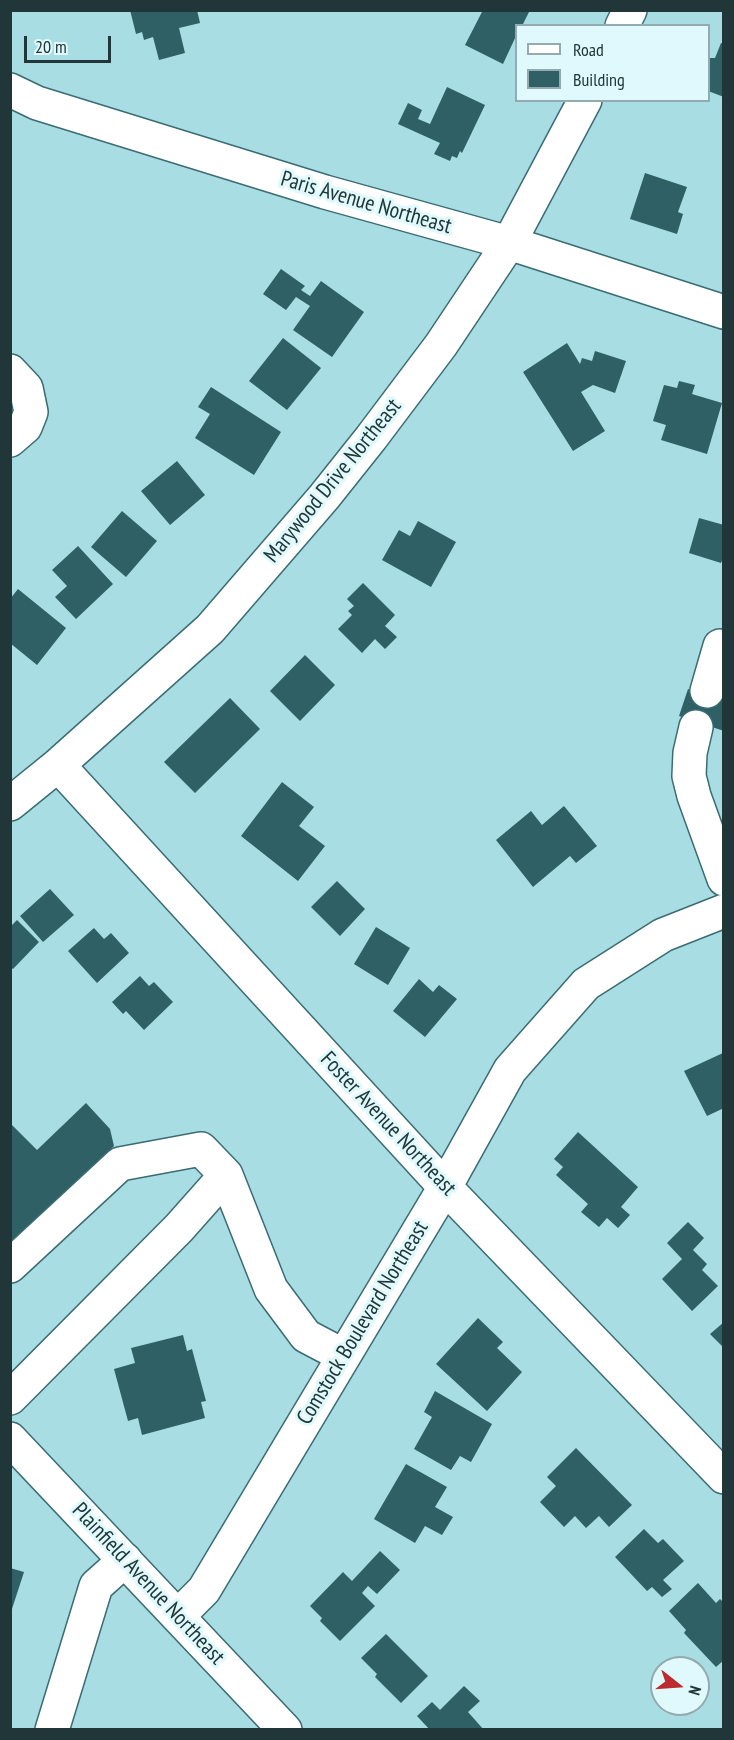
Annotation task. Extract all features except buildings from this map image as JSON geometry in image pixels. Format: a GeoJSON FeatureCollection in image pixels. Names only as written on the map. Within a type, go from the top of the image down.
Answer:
{"type":"FeatureCollection","features":[{"type":"Feature","properties":{"kind":"street"},"geometry":{"type":"LineString","coordinates":[[623,24],[630,10]]}},
{"type":"Feature","properties":{"kind":"street","name":"Paris Avenue Northeast"},"geometry":{"type":"LineString","coordinates":[[10,90],[37,103],[314,188],[509,243],[723,312]]}},
{"type":"Feature","properties":{"kind":"street","name":"Marywood Drive Northeast"},"geometry":{"type":"LineString","coordinates":[[10,804],[58,765],[210,629],[317,506],[441,345],[509,243],[584,102]]}},
{"type":"Feature","properties":{"kind":"street"},"geometry":{"type":"LineString","coordinates":[[10,370],[26,388],[31,412],[25,427],[10,440]]}},
{"type":"Feature","properties":{"kind":"street"},"geometry":{"type":"LineString","coordinates":[[707,691],[720,646],[723,647]]}},
{"type":"Feature","properties":{"kind":"street"},"geometry":{"type":"LineString","coordinates":[[696,728],[690,753],[689,776],[723,879]]}},
{"type":"Feature","properties":{"kind":"street","name":"Foster Avenue Northeast"},"geometry":{"type":"LineString","coordinates":[[58,765],[445,1187],[723,1477]]}},
{"type":"Feature","properties":{"kind":"street","name":"Comstock Boulevard Northeast"},"geometry":{"type":"LineString","coordinates":[[178,1616],[204,1590],[445,1187],[510,1070],[586,984],[663,935],[723,910]]}},
{"type":"Feature","properties":{"kind":"street"},"geometry":{"type":"LineString","coordinates":[[10,1266],[120,1164],[201,1149],[226,1175],[271,1289],[306,1336],[344,1356]]}},
{"type":"Feature","properties":{"kind":"street"},"geometry":{"type":"LineString","coordinates":[[10,1398],[179,1228],[226,1175]]}},
{"type":"Feature","properties":{"kind":"street","name":"Plainfield Avenue Northeast"},"geometry":{"type":"LineString","coordinates":[[10,1439],[285,1730]]}},
{"type":"Feature","properties":{"kind":"street"},"geometry":{"type":"LineString","coordinates":[[52,1730],[96,1586],[125,1560]]}}]}
